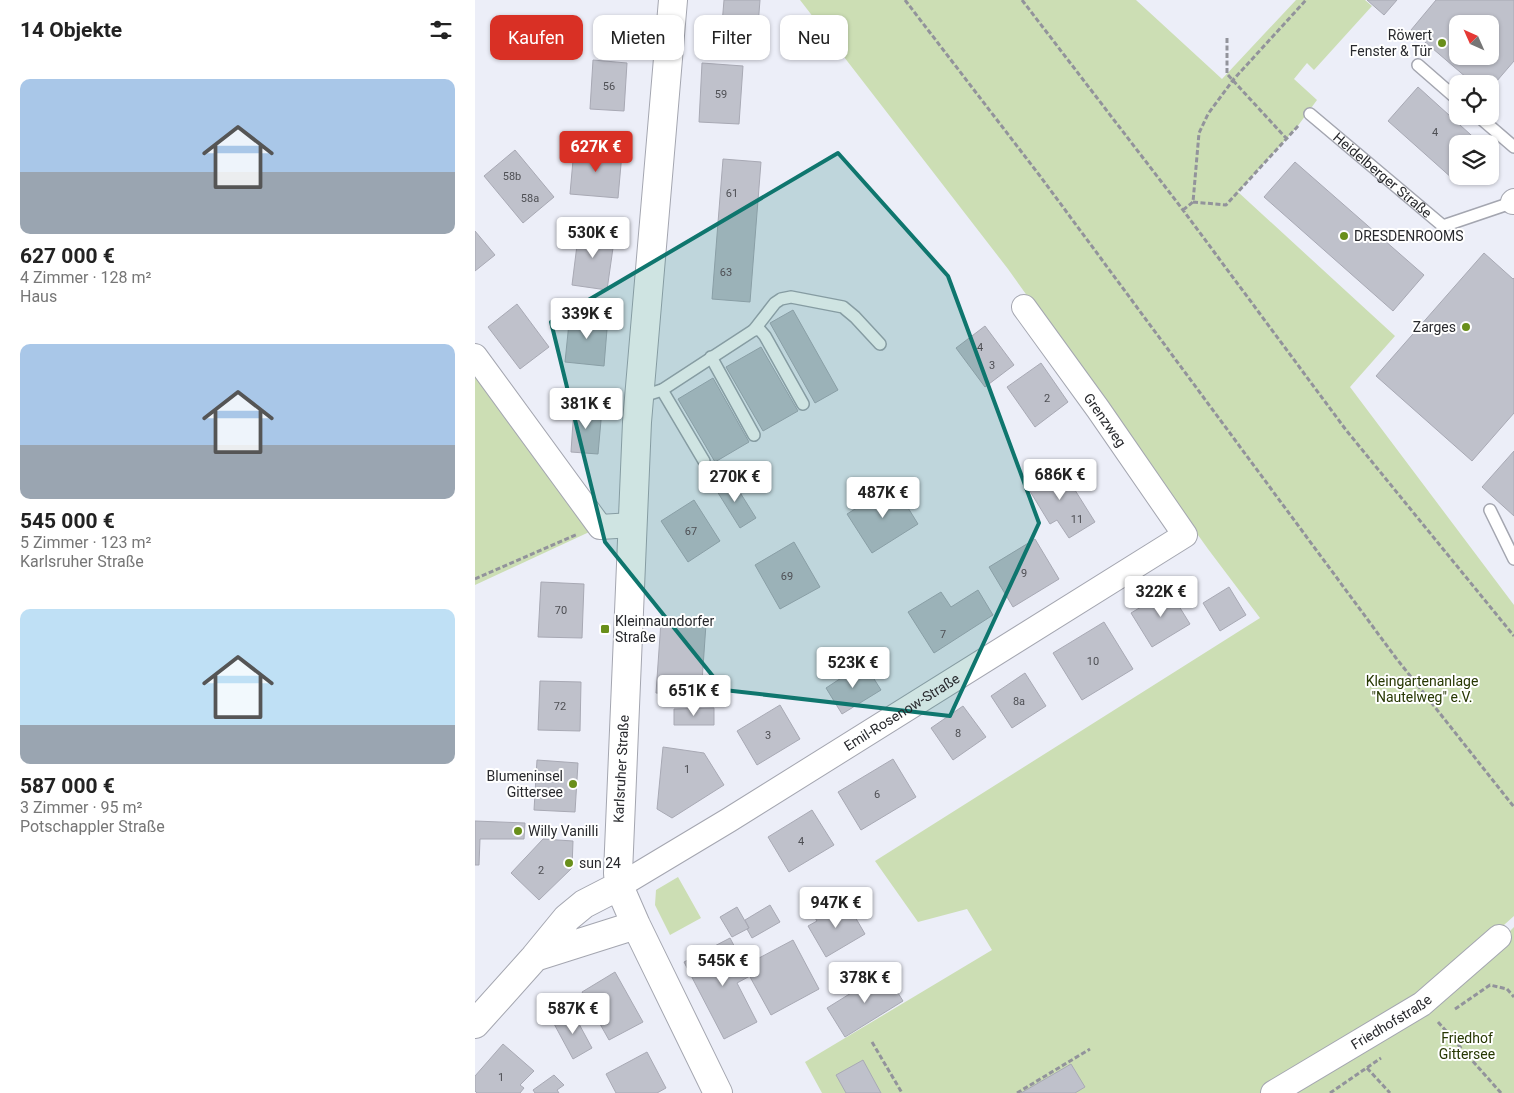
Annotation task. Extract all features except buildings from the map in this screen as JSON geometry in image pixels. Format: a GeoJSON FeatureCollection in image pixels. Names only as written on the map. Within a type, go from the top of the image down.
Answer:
{"type":"FeatureCollection","features":[{"type":"Feature","properties":{"kind":"street","name":"Karlsruher Straße"},"geometry":{"type":"LineString","coordinates":[[673,0],[646,403],[632,525],[617,853],[619,886],[718,1093]]}},
{"type":"Feature","properties":{"kind":"street","name":"Grenzweg"},"geometry":{"type":"LineString","coordinates":[[1024,307],[1098,409],[1185,535]]}},
{"type":"Feature","properties":{"kind":"street"},"geometry":{"type":"LineString","coordinates":[[475,356],[600,527],[632,525]]}},
{"type":"Feature","properties":{"kind":"street","name":"Emil-Rosenow-Straße"},"geometry":{"type":"LineString","coordinates":[[619,886],[729,820],[1185,535]]}},
{"type":"Feature","properties":{"kind":"street"},"geometry":{"type":"LineString","coordinates":[[475,1024],[567,918],[584,904],[619,886]]}},
{"type":"Feature","properties":{"kind":"street"},"geometry":{"type":"LineString","coordinates":[[535,957],[636,925]]}},
{"type":"Feature","properties":{"kind":"street","name":"Friedhofstraße"},"geometry":{"type":"LineString","coordinates":[[1273,1093],[1427,1009],[1499,937]]}},
{"type":"Feature","properties":{"kind":"lane"},"geometry":{"type":"LineString","coordinates":[[1418,65],[1449,92]]}},
{"type":"Feature","properties":{"kind":"lane","name":"Heidelberger Straße"},"geometry":{"type":"LineString","coordinates":[[1310,114],[1443,226],[1514,202]]}},
{"type":"Feature","properties":{"kind":"lane"},"geometry":{"type":"LineString","coordinates":[[1488,125],[1514,147]]}},
{"type":"Feature","properties":{"kind":"lane"},"geometry":{"type":"LineString","coordinates":[[704,461],[646,403],[711,357],[754,330],[775,303],[781,299],[791,297],[843,307],[880,344]]}},
{"type":"Feature","properties":{"kind":"lane"},"geometry":{"type":"LineString","coordinates":[[754,330],[759,329],[763,331],[803,404]]}},
{"type":"Feature","properties":{"kind":"lane"},"geometry":{"type":"LineString","coordinates":[[711,357],[754,435]]}},
{"type":"Feature","properties":{"kind":"lane"},"geometry":{"type":"LineString","coordinates":[[1490,510],[1514,559]]}},
{"type":"Feature","properties":{"kind":"path"},"geometry":{"type":"LineString","coordinates":[[905,0],[1040,176],[1396,658],[1514,807]]}},
{"type":"Feature","properties":{"kind":"path"},"geometry":{"type":"LineString","coordinates":[[1021,0],[1183,210],[1346,430],[1514,636]]}},
{"type":"Feature","properties":{"kind":"path"},"geometry":{"type":"LineString","coordinates":[[1193,202],[1199,133],[1208,114],[1233,80],[1306,0]]}},
{"type":"Feature","properties":{"kind":"path"},"geometry":{"type":"LineString","coordinates":[[1227,38],[1227,74],[1286,138]]}},
{"type":"Feature","properties":{"kind":"path"},"geometry":{"type":"LineString","coordinates":[[1183,210],[1193,202],[1226,205],[1310,114]]}},
{"type":"Feature","properties":{"kind":"path"},"geometry":{"type":"LineString","coordinates":[[475,578],[600,527]]}},
{"type":"Feature","properties":{"kind":"path"},"geometry":{"type":"LineString","coordinates":[[1427,1009],[1501,1093]]}},
{"type":"Feature","properties":{"kind":"path"},"geometry":{"type":"LineString","coordinates":[[872,1042],[902,1093]]}},
{"type":"Feature","properties":{"kind":"path"},"geometry":{"type":"LineString","coordinates":[[1017,1093],[1090,1048]]}},
{"type":"Feature","properties":{"kind":"path"},"geometry":{"type":"LineString","coordinates":[[1367,1068],[1390,1093]]}},
{"type":"Feature","properties":{"kind":"highlighted area"},"geometry":{"type":"Polygon","coordinates":[[[838,153],[948,276],[1039,523],[950,716],[724,690],[605,542],[551,322],[838,153]]]}},
{"type":"Feature","properties":{"kind":"green space"},"geometry":{"type":"Polygon","coordinates":[[[800,0],[1136,0],[1222,79],[1296,0],[1365,0],[1372,6],[1314,70],[1307,63],[1294,79],[1317,100],[1297,127],[1238,192],[1395,336],[1350,387],[1514,605],[1514,916],[1495,933],[1506,935],[1514,927],[1514,1093],[822,1093],[805,1062],[992,950],[967,909],[918,922],[875,861],[1260,618],[1208,549],[1008,269],[846,60],[848,60],[848,15],[812,15],[800,0]]]}},
{"type":"Feature","properties":{"kind":"green space"},"geometry":{"type":"Polygon","coordinates":[[[475,356],[600,527],[475,585],[475,356]]]}},
{"type":"Feature","properties":{"kind":"green space"},"geometry":{"type":"Polygon","coordinates":[[[678,877],[701,918],[670,935],[655,905],[656,890],[678,877]]]}},
{"type":"Feature","properties":{"kind":"place","name":"Röwert Fenster & Tür"},"geometry":{"type":"Point","coordinates":[1442,43]}},
{"type":"Feature","properties":{"kind":"place","name":"DRESDENROOMS"},"geometry":{"type":"Point","coordinates":[1344,236]}},
{"type":"Feature","properties":{"kind":"place","name":"Zarges"},"geometry":{"type":"Point","coordinates":[1466,327]}},
{"type":"Feature","properties":{"kind":"place","name":"Kleinnaundorfer Straße"},"geometry":{"type":"Point","coordinates":[605,629]}},
{"type":"Feature","properties":{"kind":"place","name":"Blumeninsel Gittersee"},"geometry":{"type":"Point","coordinates":[573,784]}},
{"type":"Feature","properties":{"kind":"place","name":"Willy Vanilli"},"geometry":{"type":"Point","coordinates":[518,831]}},
{"type":"Feature","properties":{"kind":"place","name":"sun 24"},"geometry":{"type":"Point","coordinates":[569,863]}},
{"type":"Feature","properties":{"kind":"park label","name":"Kleingartenanlage \"Nautelweg\" e.V."},"geometry":{"type":"Point","coordinates":[1422,690]}},
{"type":"Feature","properties":{"kind":"park label","name":"Friedhof Gittersee"},"geometry":{"type":"Point","coordinates":[1467,1046]}}]}
